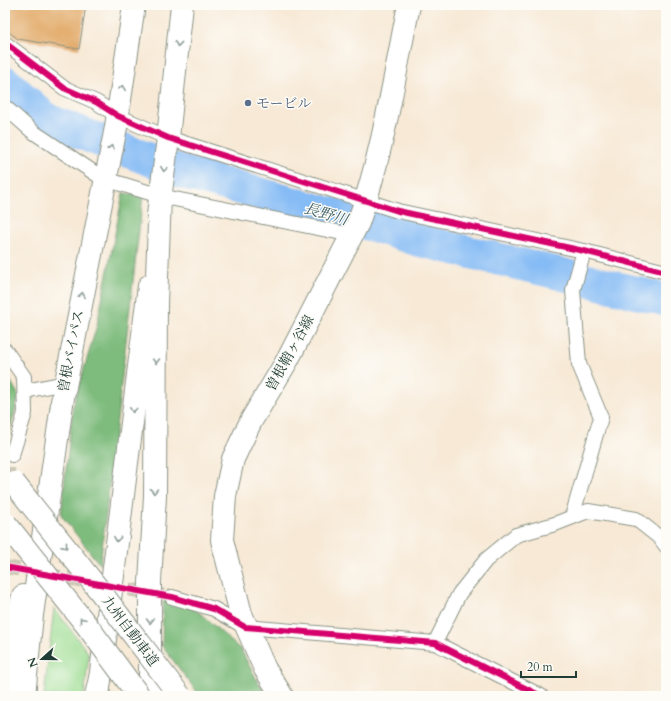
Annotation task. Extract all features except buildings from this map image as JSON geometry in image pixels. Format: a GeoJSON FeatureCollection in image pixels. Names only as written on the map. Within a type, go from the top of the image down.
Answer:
{"type":"FeatureCollection","features":[{"type":"Feature","properties":{"kind":"main road","name":"曽根バイパス"},"geometry":{"type":"LineString","coordinates":[[6,696],[23,594],[105,174],[117,121],[134,5]]}},
{"type":"Feature","properties":{"kind":"main road"},"geometry":{"type":"LineString","coordinates":[[98,690],[160,194],[168,142],[182,5]]}},
{"type":"Feature","properties":{"kind":"main road","name":"曽根鞘ヶ谷線"},"geometry":{"type":"LineString","coordinates":[[282,696],[265,669],[245,627],[222,540],[225,496],[233,459],[251,421],[292,352],[352,235],[366,200],[386,118],[409,5]]}},
{"type":"Feature","properties":{"kind":"main road"},"geometry":{"type":"LineString","coordinates":[[150,696],[150,582],[154,496],[156,304],[160,194]]}},
{"type":"Feature","properties":{"kind":"main road"},"geometry":{"type":"LineString","coordinates":[[24,696],[32,616],[65,383]]}},
{"type":"Feature","properties":{"kind":"main road","name":"九州自動車道"},"geometry":{"type":"LineString","coordinates":[[10,470],[180,696]]}},
{"type":"Feature","properties":{"kind":"main road"},"geometry":{"type":"LineString","coordinates":[[6,523],[88,627],[139,696]]}},
{"type":"Feature","properties":{"kind":"main road"},"geometry":{"type":"LineString","coordinates":[[5,669],[23,594]]}},
{"type":"Feature","properties":{"kind":"street"},"geometry":{"type":"LineString","coordinates":[[5,43],[64,88],[96,102],[117,121],[168,142],[366,200],[398,211],[584,251],[666,272]]}},
{"type":"Feature","properties":{"kind":"street"},"geometry":{"type":"LineString","coordinates":[[5,107],[32,131],[105,174],[160,194],[352,235]]}},
{"type":"Feature","properties":{"kind":"street"},"geometry":{"type":"LineString","coordinates":[[572,517],[601,417],[578,364],[573,290],[584,251]]}},
{"type":"Feature","properties":{"kind":"street"},"geometry":{"type":"LineString","coordinates":[[5,350],[24,378],[25,390],[25,412],[10,470]]}},
{"type":"Feature","properties":{"kind":"street"},"geometry":{"type":"LineString","coordinates":[[25,390],[65,383]]}},
{"type":"Feature","properties":{"kind":"street"},"geometry":{"type":"LineString","coordinates":[[435,643],[459,594],[486,560],[516,535],[588,511],[636,519],[660,538],[666,546]]}},
{"type":"Feature","properties":{"kind":"street"},"geometry":{"type":"LineString","coordinates":[[172,597],[214,609],[245,627],[435,643],[541,696]]}},
{"type":"Feature","properties":{"kind":"green space"},"geometry":{"type":"Polygon","coordinates":[[[123,193],[143,196],[100,565],[61,515],[73,406],[97,325],[123,193]]]}},
{"type":"Feature","properties":{"kind":"green space"},"geometry":{"type":"Polygon","coordinates":[[[5,371],[19,396],[5,448],[5,371]]]}},
{"type":"Feature","properties":{"kind":"green space"},"geometry":{"type":"Polygon","coordinates":[[[163,601],[187,606],[200,613],[241,650],[267,696],[200,696],[162,646],[163,601]]]}},
{"type":"Feature","properties":{"kind":"green space"},"geometry":{"type":"Polygon","coordinates":[[[54,608],[89,654],[84,696],[44,696],[54,608]]]}},
{"type":"Feature","properties":{"kind":"waterway","name":"長野川"},"geometry":{"type":"LineString","coordinates":[[5,82],[47,120],[182,172],[382,228],[418,240],[666,300]]}},
{"type":"Feature","properties":{"kind":"tunnel"},"geometry":{"type":"LineString","coordinates":[[5,480],[12,455]]}},
{"type":"Feature","properties":{"kind":"tunnel"},"geometry":{"type":"LineString","coordinates":[[5,567],[172,597]]}},
{"type":"Feature","properties":{"kind":"cycle path"},"geometry":{"type":"LineString","coordinates":[[5,43],[64,88],[96,102],[118,116],[168,138],[398,211],[584,251],[666,272]]}},
{"type":"Feature","properties":{"kind":"cycle path"},"geometry":{"type":"LineString","coordinates":[[5,567],[172,597],[214,609],[245,627],[435,643],[541,696]]}},
{"type":"Feature","properties":{"kind":"place","name":"モービル"},"geometry":{"type":"Point","coordinates":[248,103]}}]}
